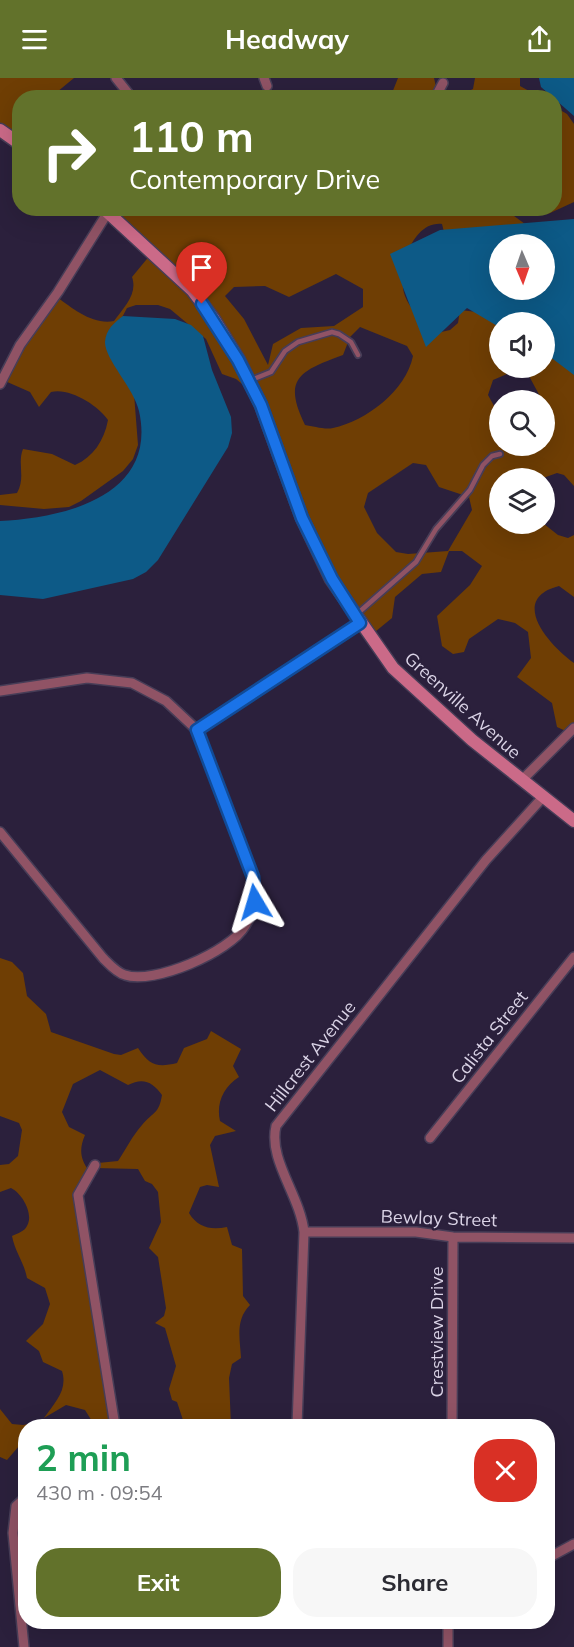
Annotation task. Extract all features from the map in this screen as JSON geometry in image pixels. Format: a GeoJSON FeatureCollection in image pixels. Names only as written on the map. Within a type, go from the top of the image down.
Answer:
{"type":"FeatureCollection","features":[{"type":"Feature","properties":{"kind":"main road","name":"Greenville Avenue"},"geometry":{"type":"LineString","coordinates":[[112,216],[192,290],[213,318],[261,405],[302,518],[332,579],[393,668],[429,703],[574,821]]}},
{"type":"Feature","properties":{"kind":"street"},"geometry":{"type":"LineString","coordinates":[[116,78],[126,90]]}},
{"type":"Feature","properties":{"kind":"street"},"geometry":{"type":"LineString","coordinates":[[439,90],[443,83]]}},
{"type":"Feature","properties":{"kind":"street"},"geometry":{"type":"LineString","coordinates":[[0,384],[20,345],[58,292],[102,216]]}},
{"type":"Feature","properties":{"kind":"street"},"geometry":{"type":"LineString","coordinates":[[197,730],[358,619]]}},
{"type":"Feature","properties":{"kind":"street"},"geometry":{"type":"LineString","coordinates":[[0,691],[87,678],[132,683],[166,701],[197,730],[253,877],[255,902],[244,928],[218,949],[161,976],[143,979],[123,975],[103,958],[0,832]]}},
{"type":"Feature","properties":{"kind":"street"},"geometry":{"type":"LineString","coordinates":[[522,780],[574,728]]}},
{"type":"Feature","properties":{"kind":"street","name":"Hillcrest Avenue"},"geometry":{"type":"LineString","coordinates":[[297,1419],[304,1232],[302,1215],[295,1194],[272,1142],[276,1126],[486,860],[543,797]]}},
{"type":"Feature","properties":{"kind":"street","name":"Calista Street"},"geometry":{"type":"LineString","coordinates":[[430,1138],[574,957]]}},
{"type":"Feature","properties":{"kind":"street"},"geometry":{"type":"LineString","coordinates":[[95,1165],[78,1195],[114,1419]]}},
{"type":"Feature","properties":{"kind":"street","name":"Bewlay Street"},"geometry":{"type":"LineString","coordinates":[[304,1232],[416,1232],[453,1238],[574,1238]]}},
{"type":"Feature","properties":{"kind":"street","name":"Crestview Drive"},"geometry":{"type":"LineString","coordinates":[[452,1419],[453,1238]]}},
{"type":"Feature","properties":{"kind":"street"},"geometry":{"type":"LineString","coordinates":[[18,1504],[13,1533],[18,1585]]}},
{"type":"Feature","properties":{"kind":"street"},"geometry":{"type":"LineString","coordinates":[[555,1554],[574,1544]]}},
{"type":"Feature","properties":{"kind":"street"},"geometry":{"type":"LineString","coordinates":[[22,1629],[24,1647]]}},
{"type":"Feature","properties":{"kind":"street"},"geometry":{"type":"LineString","coordinates":[[448,1629],[448,1647]]}},
{"type":"Feature","properties":{"kind":"lane"},"geometry":{"type":"LineString","coordinates":[[249,381],[271,372],[285,351],[311,337],[339,334],[351,342],[358,355]]}},
{"type":"Feature","properties":{"kind":"lane"},"geometry":{"type":"LineString","coordinates":[[358,619],[416,562],[436,529],[470,490],[483,465],[492,456]]}},
{"type":"Feature","properties":{"kind":"shaded area"},"geometry":{"type":"Polygon","coordinates":[[[0,78],[74,78],[59,90],[12,90],[12,140],[0,131],[0,78]]]}},
{"type":"Feature","properties":{"kind":"shaded area"},"geometry":{"type":"Polygon","coordinates":[[[398,78],[434,78],[437,90],[393,90],[398,78]]]}},
{"type":"Feature","properties":{"kind":"shaded area"},"geometry":{"type":"Polygon","coordinates":[[[475,78],[520,78],[520,86],[527,90],[471,90],[475,78]]]}},
{"type":"Feature","properties":{"kind":"shaded area"},"geometry":{"type":"Polygon","coordinates":[[[562,111],[574,124],[574,202],[562,208],[562,111]]]}},
{"type":"Feature","properties":{"kind":"shaded area"},"geometry":{"type":"Polygon","coordinates":[[[108,216],[514,216],[525,224],[504,234],[489,234],[489,239],[445,236],[442,224],[432,225],[415,238],[410,248],[405,260],[403,283],[406,299],[413,310],[437,333],[450,330],[458,323],[460,310],[489,315],[489,378],[498,378],[493,380],[488,395],[489,456],[555,456],[555,390],[537,390],[530,378],[555,378],[555,337],[574,350],[574,486],[564,475],[555,474],[555,468],[489,468],[489,534],[555,533],[568,538],[574,535],[574,597],[559,586],[544,592],[536,601],[535,611],[538,623],[545,634],[574,663],[574,730],[570,733],[557,727],[552,703],[517,677],[531,658],[528,632],[515,623],[498,619],[469,639],[464,652],[453,654],[442,646],[437,616],[470,585],[482,566],[462,551],[449,551],[441,572],[422,574],[395,597],[392,618],[370,636],[332,581],[248,389],[236,379],[222,374],[206,339],[170,309],[158,305],[136,305],[127,308],[110,340],[133,381],[138,445],[133,459],[123,471],[69,507],[44,509],[0,505],[0,495],[17,493],[20,487],[23,449],[52,454],[75,465],[87,458],[97,447],[104,435],[108,420],[90,403],[66,392],[51,392],[39,407],[30,392],[5,381],[19,346],[57,297],[77,311],[98,321],[114,321],[132,295],[132,277],[151,254],[108,216]],[[336,274],[289,297],[265,286],[234,287],[225,296],[244,319],[268,365],[273,344],[301,328],[334,326],[363,307],[363,289],[336,274]],[[360,327],[350,337],[343,355],[316,366],[299,378],[295,396],[305,425],[330,428],[346,424],[358,419],[383,402],[402,381],[409,369],[413,356],[407,346],[360,327]],[[413,463],[368,493],[364,507],[377,533],[396,552],[408,554],[448,551],[472,510],[469,497],[439,487],[426,465],[413,463]]]}},
{"type":"Feature","properties":{"kind":"shaded area"},"geometry":{"type":"Polygon","coordinates":[[[0,958],[12,962],[23,973],[27,996],[46,1014],[51,1032],[114,1054],[121,1055],[138,1048],[150,1062],[159,1065],[177,1063],[184,1048],[207,1039],[211,1031],[241,1049],[233,1066],[239,1077],[225,1091],[219,1108],[220,1121],[236,1131],[215,1136],[210,1145],[219,1187],[207,1185],[200,1187],[189,1213],[196,1222],[205,1227],[227,1227],[232,1245],[242,1249],[243,1296],[250,1305],[240,1323],[241,1358],[232,1364],[229,1378],[231,1419],[183,1419],[177,1402],[172,1400],[169,1389],[176,1366],[165,1328],[155,1323],[164,1316],[166,1308],[158,1257],[149,1248],[161,1222],[158,1192],[152,1184],[145,1181],[138,1169],[95,1168],[98,1163],[118,1161],[139,1129],[157,1109],[162,1095],[147,1082],[138,1081],[128,1085],[100,1070],[73,1084],[62,1112],[69,1127],[85,1135],[81,1154],[89,1171],[79,1197],[113,1419],[91,1419],[85,1410],[66,1405],[44,1418],[62,1390],[62,1371],[43,1362],[39,1351],[26,1341],[43,1324],[50,1304],[45,1288],[27,1278],[12,1236],[24,1230],[28,1224],[27,1206],[20,1195],[11,1188],[0,1192],[0,1165],[9,1164],[18,1156],[22,1130],[19,1123],[0,1116],[0,958]]]}},
{"type":"Feature","properties":{"kind":"shaded area"},"geometry":{"type":"Polygon","coordinates":[[[0,1409],[12,1424],[18,1425],[18,1447],[7,1460],[0,1457],[0,1409]]]}},
{"type":"Feature","properties":{"kind":"water"},"geometry":{"type":"Polygon","coordinates":[[[539,78],[574,78],[574,116],[562,105],[562,90],[544,90],[541,87],[539,78]]]}},
{"type":"Feature","properties":{"kind":"water"},"geometry":{"type":"Polygon","coordinates":[[[574,219],[574,375],[555,361],[555,312],[489,312],[489,321],[467,308],[426,347],[390,254],[440,230],[574,219]]]}},
{"type":"Feature","properties":{"kind":"water"},"geometry":{"type":"Polygon","coordinates":[[[123,316],[175,319],[191,325],[203,336],[212,370],[231,417],[232,433],[228,447],[158,560],[146,572],[133,579],[43,599],[0,595],[0,521],[51,514],[101,497],[120,482],[134,464],[141,440],[139,411],[132,393],[106,349],[105,342],[109,330],[123,316]]]}},
{"type":"Feature","properties":{"kind":"route"},"geometry":{"type":"LineString","coordinates":[[202,304],[238,360],[261,405],[302,518],[330,576],[360,623],[197,730],[253,877],[255,902]]}}]}
